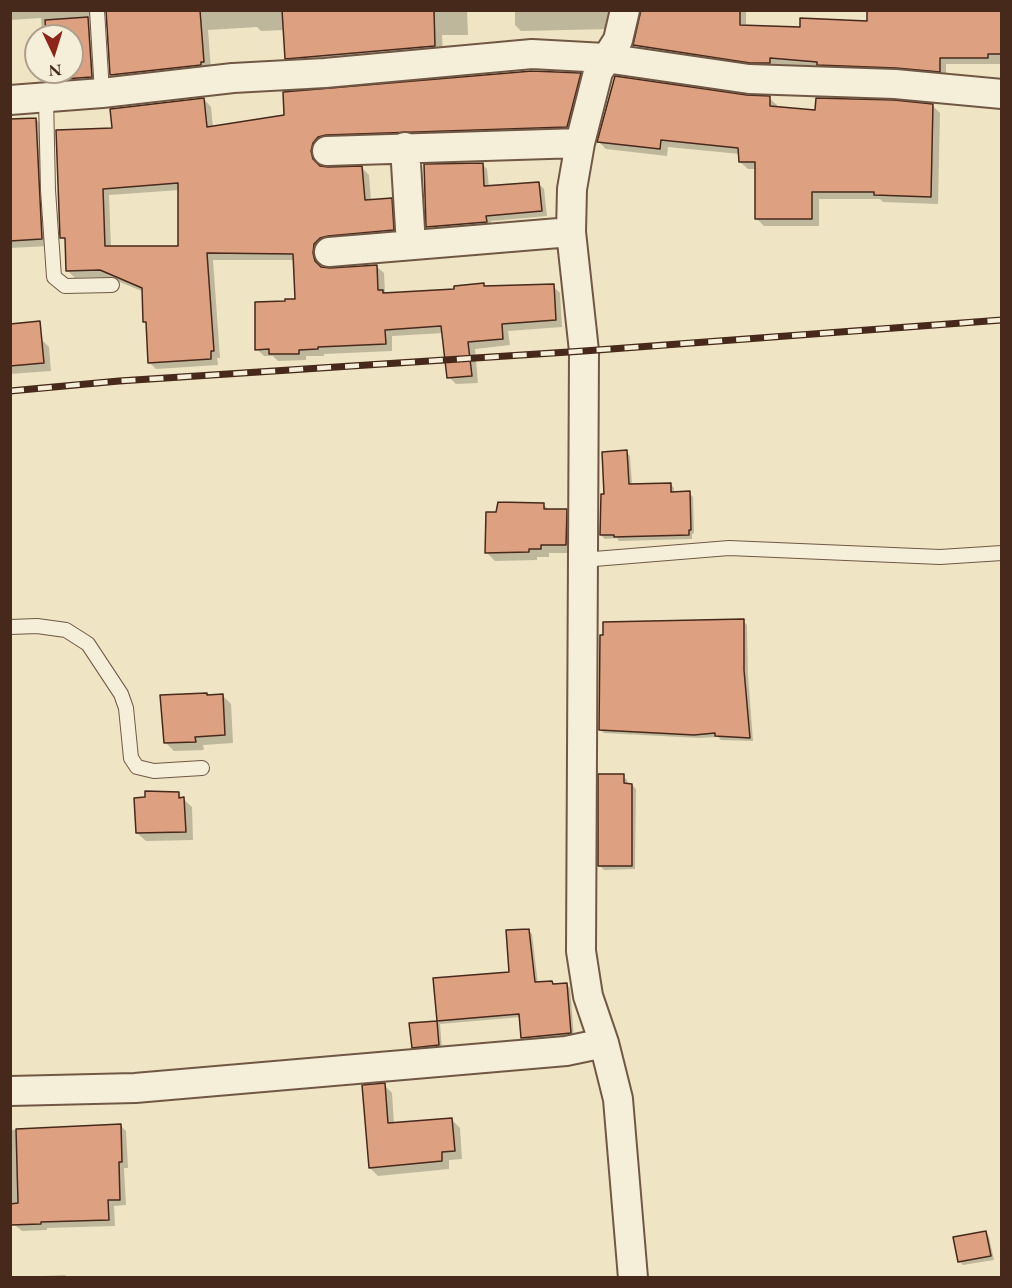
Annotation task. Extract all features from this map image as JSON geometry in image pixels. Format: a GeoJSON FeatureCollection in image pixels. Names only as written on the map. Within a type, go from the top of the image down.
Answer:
{"type":"FeatureCollection","features":[{"type":"Feature","properties":{"kind":"street"},"geometry":{"type":"LineString","coordinates":[[625,10],[618,40],[598,72],[580,143],[572,189],[570,232],[584,351],[581,951],[588,996],[604,1043],[618,1099],[633,1278]]}},
{"type":"Feature","properties":{"kind":"street"},"geometry":{"type":"LineString","coordinates":[[10,100],[102,93],[233,78],[325,73],[532,54],[605,58],[748,80],[895,84],[1002,94]]}},
{"type":"Feature","properties":{"kind":"street"},"geometry":{"type":"LineString","coordinates":[[327,151],[580,143]]}},
{"type":"Feature","properties":{"kind":"street"},"geometry":{"type":"LineString","coordinates":[[405,147],[411,245]]}},
{"type":"Feature","properties":{"kind":"street"},"geometry":{"type":"LineString","coordinates":[[329,252],[570,232]]}},
{"type":"Feature","properties":{"kind":"street"},"geometry":{"type":"LineString","coordinates":[[10,1091],[135,1088],[566,1051],[604,1043]]}},
{"type":"Feature","properties":{"kind":"lane"},"geometry":{"type":"LineString","coordinates":[[97,10],[102,93]]}},
{"type":"Feature","properties":{"kind":"lane"},"geometry":{"type":"LineString","coordinates":[[46,97],[48,190],[54,277],[65,286],[112,285]]}},
{"type":"Feature","properties":{"kind":"lane"},"geometry":{"type":"LineString","coordinates":[[582,560],[729,548],[940,557],[1002,553]]}},
{"type":"Feature","properties":{"kind":"lane"},"geometry":{"type":"LineString","coordinates":[[10,627],[37,626],[66,630],[88,644],[121,694],[126,708],[131,758],[137,767],[154,771],[202,768]]}},
{"type":"Feature","properties":{"kind":"building"},"geometry":{"type":"Polygon","coordinates":[[[106,10],[200,10],[204,62],[201,62],[201,65],[110,75],[106,10]]]}},
{"type":"Feature","properties":{"kind":"building"},"geometry":{"type":"Polygon","coordinates":[[[282,10],[434,10],[435,46],[285,59],[282,10]]]}},
{"type":"Feature","properties":{"kind":"building"},"geometry":{"type":"Polygon","coordinates":[[[641,10],[740,10],[740,25],[800,27],[800,18],[867,21],[867,10],[1001,10],[1001,54],[988,54],[988,58],[940,58],[940,72],[817,65],[817,62],[770,58],[770,63],[750,63],[633,45],[641,10]]]}},
{"type":"Feature","properties":{"kind":"building"},"geometry":{"type":"Polygon","coordinates":[[[88,17],[92,77],[84,78],[84,24],[45,24],[45,20],[88,17]]]}},
{"type":"Feature","properties":{"kind":"building"},"geometry":{"type":"Polygon","coordinates":[[[532,71],[581,73],[567,127],[326,135],[318,137],[311,151],[313,159],[320,166],[362,166],[365,200],[392,198],[394,230],[320,238],[314,244],[313,253],[315,261],[321,267],[377,265],[378,290],[383,290],[383,293],[454,289],[454,286],[484,283],[484,286],[554,284],[556,320],[502,324],[503,339],[468,342],[472,376],[447,378],[441,326],[385,330],[386,344],[318,347],[318,349],[299,350],[299,354],[269,354],[269,349],[255,350],[255,302],[295,299],[293,254],[207,253],[214,351],[211,351],[211,359],[148,363],[142,288],[100,270],[66,271],[65,238],[60,238],[56,130],[112,128],[110,109],[204,98],[207,127],[284,115],[283,92],[532,71]],[[178,183],[103,189],[105,246],[178,246],[178,183]]]}},
{"type":"Feature","properties":{"kind":"building"},"geometry":{"type":"Polygon","coordinates":[[[615,76],[747,95],[770,96],[770,106],[815,110],[816,98],[894,100],[933,104],[931,197],[874,195],[874,192],[812,192],[812,219],[755,219],[755,162],[739,162],[738,148],[661,140],[660,149],[597,142],[615,76]]]}},
{"type":"Feature","properties":{"kind":"building"},"geometry":{"type":"Polygon","coordinates":[[[36,118],[42,239],[10,241],[10,119],[36,118]]]}},
{"type":"Feature","properties":{"kind":"building"},"geometry":{"type":"Polygon","coordinates":[[[483,163],[484,186],[539,182],[542,211],[486,216],[487,222],[426,227],[424,164],[483,163]]]}},
{"type":"Feature","properties":{"kind":"building"},"geometry":{"type":"Polygon","coordinates":[[[40,321],[44,363],[10,366],[10,324],[40,321]]]}},
{"type":"Feature","properties":{"kind":"building"},"geometry":{"type":"Polygon","coordinates":[[[627,450],[629,484],[671,483],[671,492],[690,491],[691,530],[689,530],[689,535],[614,537],[614,535],[600,535],[601,494],[604,494],[602,452],[627,450]]]}},
{"type":"Feature","properties":{"kind":"building"},"geometry":{"type":"Polygon","coordinates":[[[498,502],[544,503],[544,509],[567,509],[566,545],[541,545],[541,549],[529,549],[529,552],[485,553],[486,512],[496,512],[498,502]]]}},
{"type":"Feature","properties":{"kind":"building"},"geometry":{"type":"Polygon","coordinates":[[[744,619],[744,670],[750,738],[715,736],[715,733],[694,735],[599,730],[600,635],[603,635],[603,622],[744,619]]]}},
{"type":"Feature","properties":{"kind":"building"},"geometry":{"type":"Polygon","coordinates":[[[207,693],[207,695],[223,694],[225,735],[195,737],[196,742],[164,743],[160,695],[207,693]]]}},
{"type":"Feature","properties":{"kind":"building"},"geometry":{"type":"Polygon","coordinates":[[[598,774],[624,774],[624,783],[632,784],[632,866],[598,866],[598,774]]]}},
{"type":"Feature","properties":{"kind":"building"},"geometry":{"type":"Polygon","coordinates":[[[145,791],[179,792],[179,798],[184,797],[186,832],[136,833],[134,798],[145,797],[145,791]]]}},
{"type":"Feature","properties":{"kind":"building"},"geometry":{"type":"Polygon","coordinates":[[[529,929],[535,982],[567,983],[571,1033],[521,1038],[519,1014],[437,1021],[433,978],[509,972],[506,930],[529,929]]]}},
{"type":"Feature","properties":{"kind":"building"},"geometry":{"type":"Polygon","coordinates":[[[437,1021],[439,1045],[412,1048],[409,1023],[437,1021]]]}},
{"type":"Feature","properties":{"kind":"building"},"geometry":{"type":"Polygon","coordinates":[[[385,1083],[388,1123],[452,1118],[455,1151],[442,1152],[442,1161],[369,1168],[362,1085],[385,1083]]]}},
{"type":"Feature","properties":{"kind":"building"},"geometry":{"type":"Polygon","coordinates":[[[121,1124],[120,1200],[108,1200],[109,1220],[10,1225],[10,1204],[18,1203],[16,1129],[121,1124]]]}},
{"type":"Feature","properties":{"kind":"building"},"geometry":{"type":"Polygon","coordinates":[[[986,1231],[991,1256],[958,1262],[953,1237],[986,1231]]]}},
{"type":"Feature","properties":{"kind":"railway"},"geometry":{"type":"LineString","coordinates":[[10,391],[119,381],[584,351],[1002,320]]}}]}
